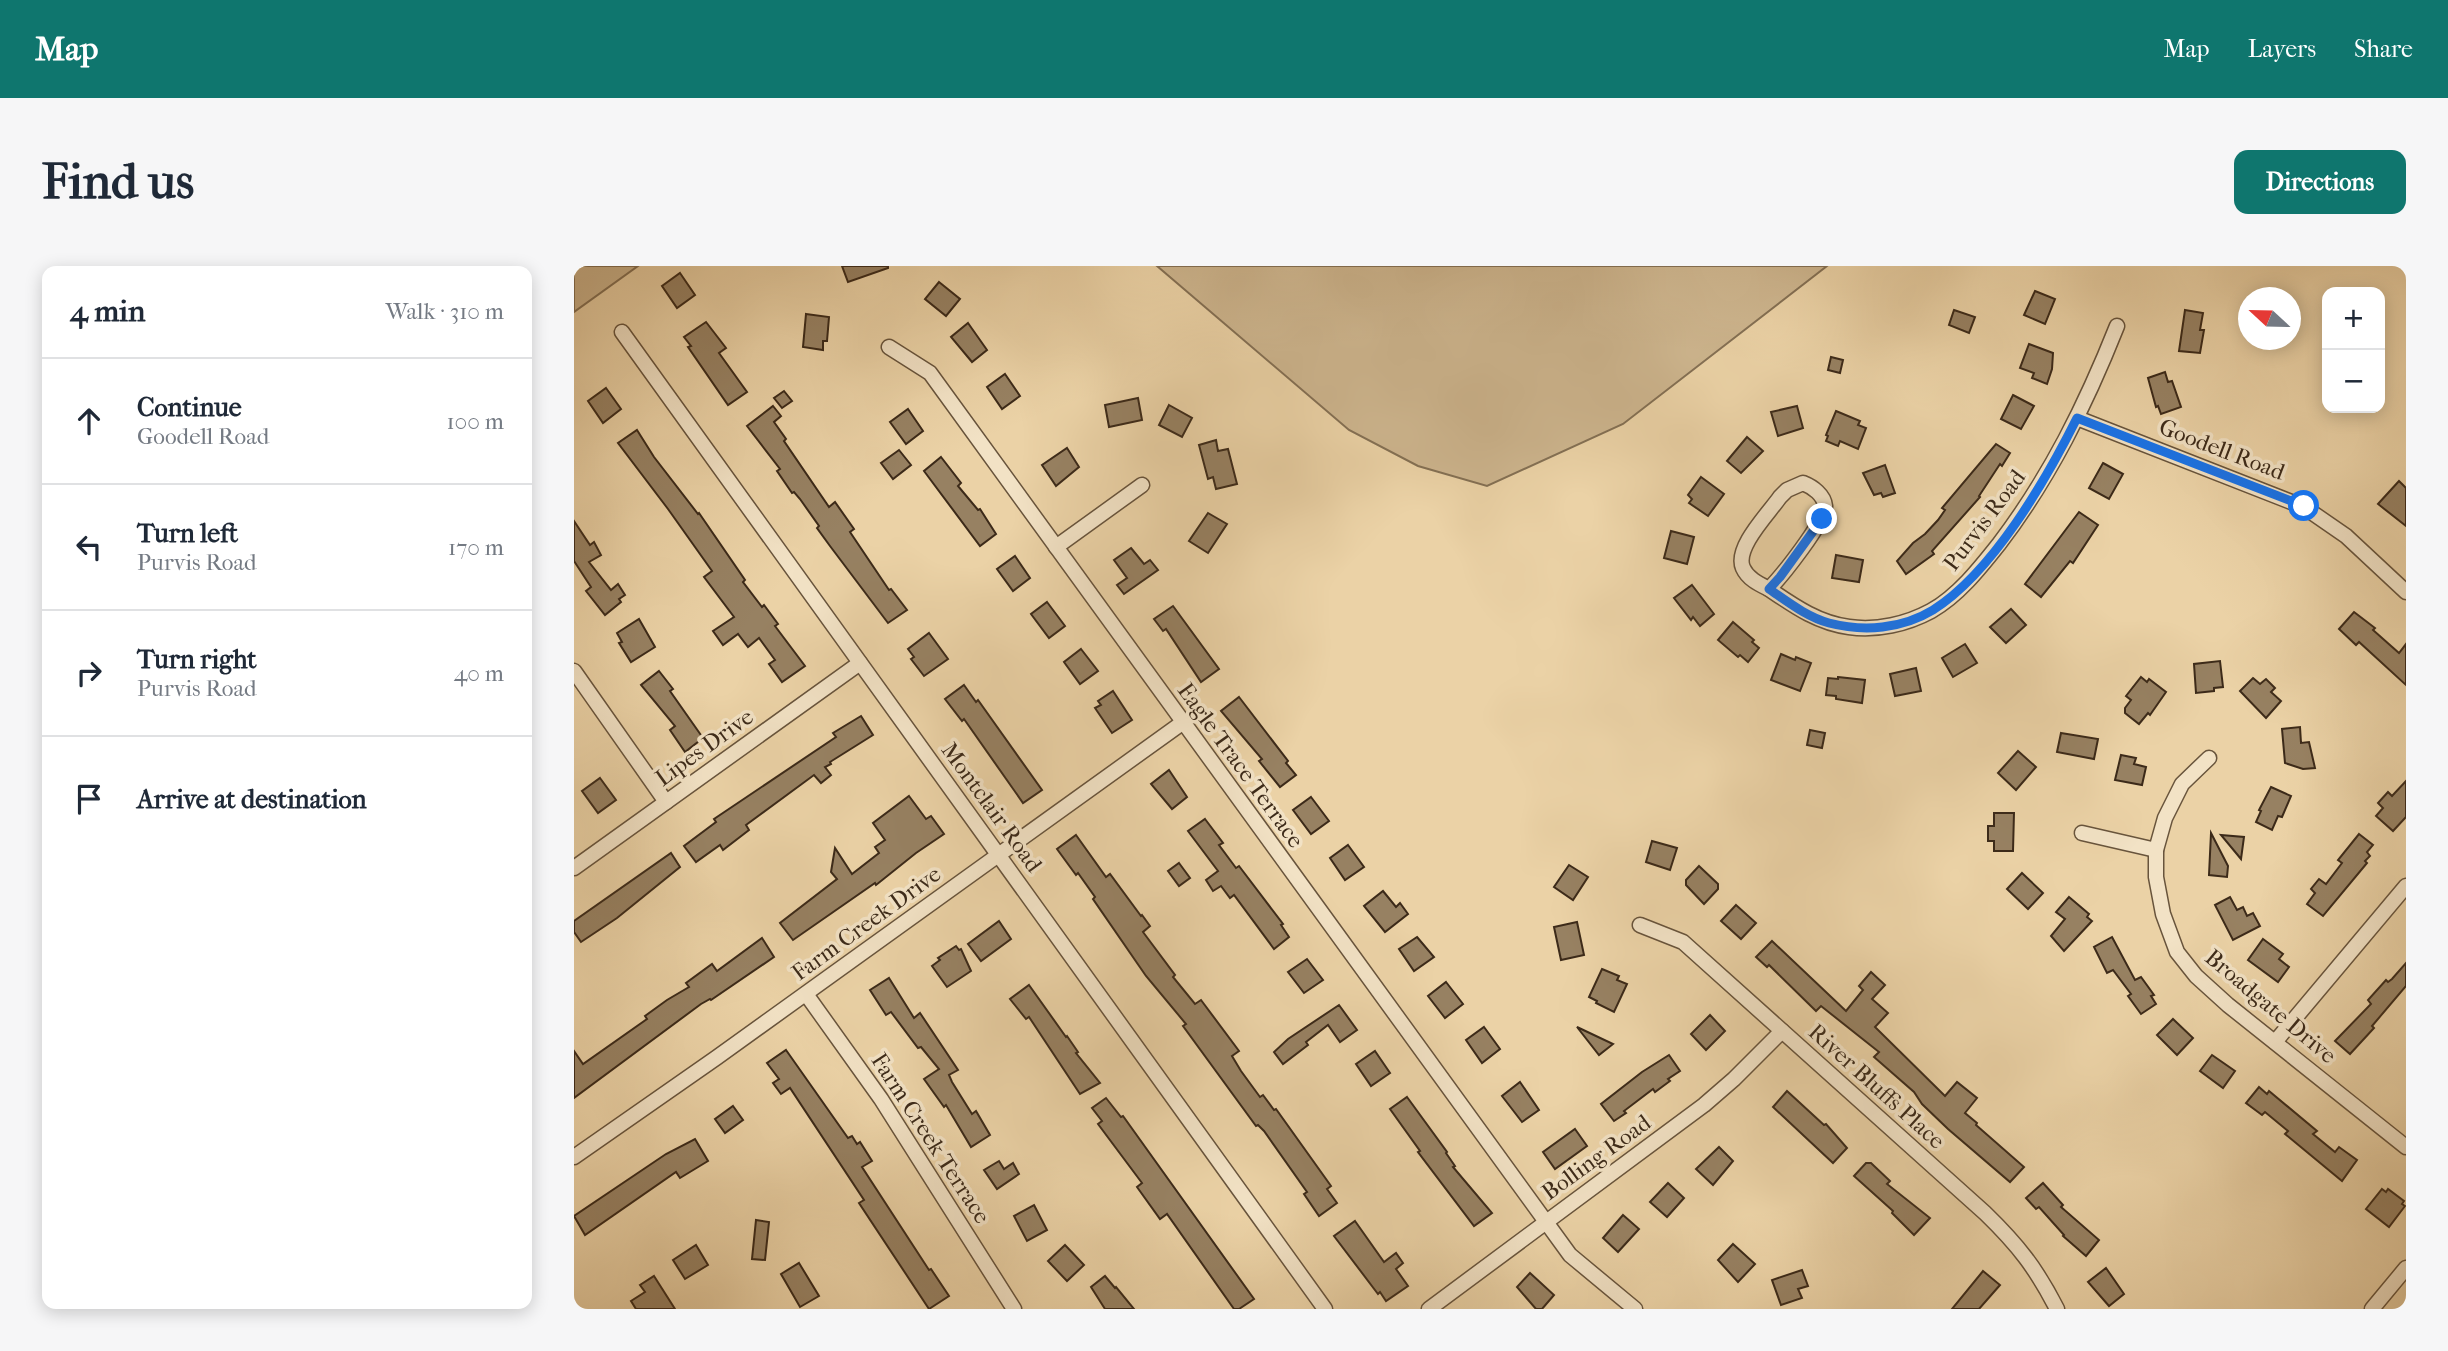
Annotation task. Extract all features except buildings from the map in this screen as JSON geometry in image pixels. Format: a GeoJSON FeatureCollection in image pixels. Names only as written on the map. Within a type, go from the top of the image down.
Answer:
{"type":"FeatureCollection","features":[{"type":"Feature","properties":{"kind":"street","name":"Purvis Road"},"geometry":{"type":"LineString","coordinates":[[1769,589],[1822,519],[1825,507],[1821,496],[1807,485],[1796,486],[1780,497],[1747,541],[1742,553],[1743,569],[1751,579],[1806,614],[1827,623],[1849,627],[1873,628],[1904,623],[1931,611],[1958,591],[2004,537],[2044,479],[2096,379],[2117,326]]}},
{"type":"Feature","properties":{"kind":"street","name":"Montclair Road"},"geometry":{"type":"LineString","coordinates":[[622,332],[1325,1309]]}},
{"type":"Feature","properties":{"kind":"street","name":"Eagle Trace Terrace"},"geometry":{"type":"LineString","coordinates":[[889,347],[930,373],[1570,1255],[1635,1309]]}},
{"type":"Feature","properties":{"kind":"street","name":"Goodell Road"},"geometry":{"type":"LineString","coordinates":[[2077,418],[2304,506],[2346,536],[2406,592]]}},
{"type":"Feature","properties":{"kind":"street"},"geometry":{"type":"LineString","coordinates":[[1056,547],[1142,485]]}},
{"type":"Feature","properties":{"kind":"street","name":"Lipes Drive"},"geometry":{"type":"LineString","coordinates":[[574,868],[860,663]]}},
{"type":"Feature","properties":{"kind":"street"},"geometry":{"type":"LineString","coordinates":[[574,671],[666,802]]}},
{"type":"Feature","properties":{"kind":"street","name":"Farm Creek Drive"},"geometry":{"type":"LineString","coordinates":[[574,1157],[806,994],[1182,723]]}},
{"type":"Feature","properties":{"kind":"street","name":"Broadgate Drive"},"geometry":{"type":"LineString","coordinates":[[2209,758],[2182,784],[2165,818],[2155,850],[2156,877],[2163,914],[2177,952],[2196,976],[2406,1147]]}},
{"type":"Feature","properties":{"kind":"street"},"geometry":{"type":"LineString","coordinates":[[2082,833],[2155,850]]}},
{"type":"Feature","properties":{"kind":"street"},"geometry":{"type":"LineString","coordinates":[[2275,1042],[2406,886]]}},
{"type":"Feature","properties":{"kind":"street","name":"River Bluffs Place"},"geometry":{"type":"LineString","coordinates":[[1640,925],[1683,942],[2012,1240],[2040,1276],[2057,1309]]}},
{"type":"Feature","properties":{"kind":"street","name":"Farm Creek Terrace"},"geometry":{"type":"LineString","coordinates":[[806,994],[881,1098],[1014,1309]]}},
{"type":"Feature","properties":{"kind":"street","name":"Bolling Road"},"geometry":{"type":"LineString","coordinates":[[1429,1309],[1704,1105],[1782,1031]]}},
{"type":"Feature","properties":{"kind":"street"},"geometry":{"type":"LineString","coordinates":[[2372,1309],[2406,1268]]}},
{"type":"Feature","properties":{"kind":"shaded area"},"geometry":{"type":"Polygon","coordinates":[[[574,266],[638,266],[574,312],[574,266]]]}},
{"type":"Feature","properties":{"kind":"shaded area"},"geometry":{"type":"Polygon","coordinates":[[[1157,266],[1827,266],[1623,424],[1487,486],[1418,466],[1349,430],[1157,266]]]}},
{"type":"Feature","properties":{"kind":"route"},"geometry":{"type":"LineString","coordinates":[[1822,519],[1769,589],[1806,614],[1827,623],[1873,628],[1904,623],[1931,611],[1958,591],[1987,560],[2022,512],[2044,479],[2077,418],[2304,506]]}}]}
